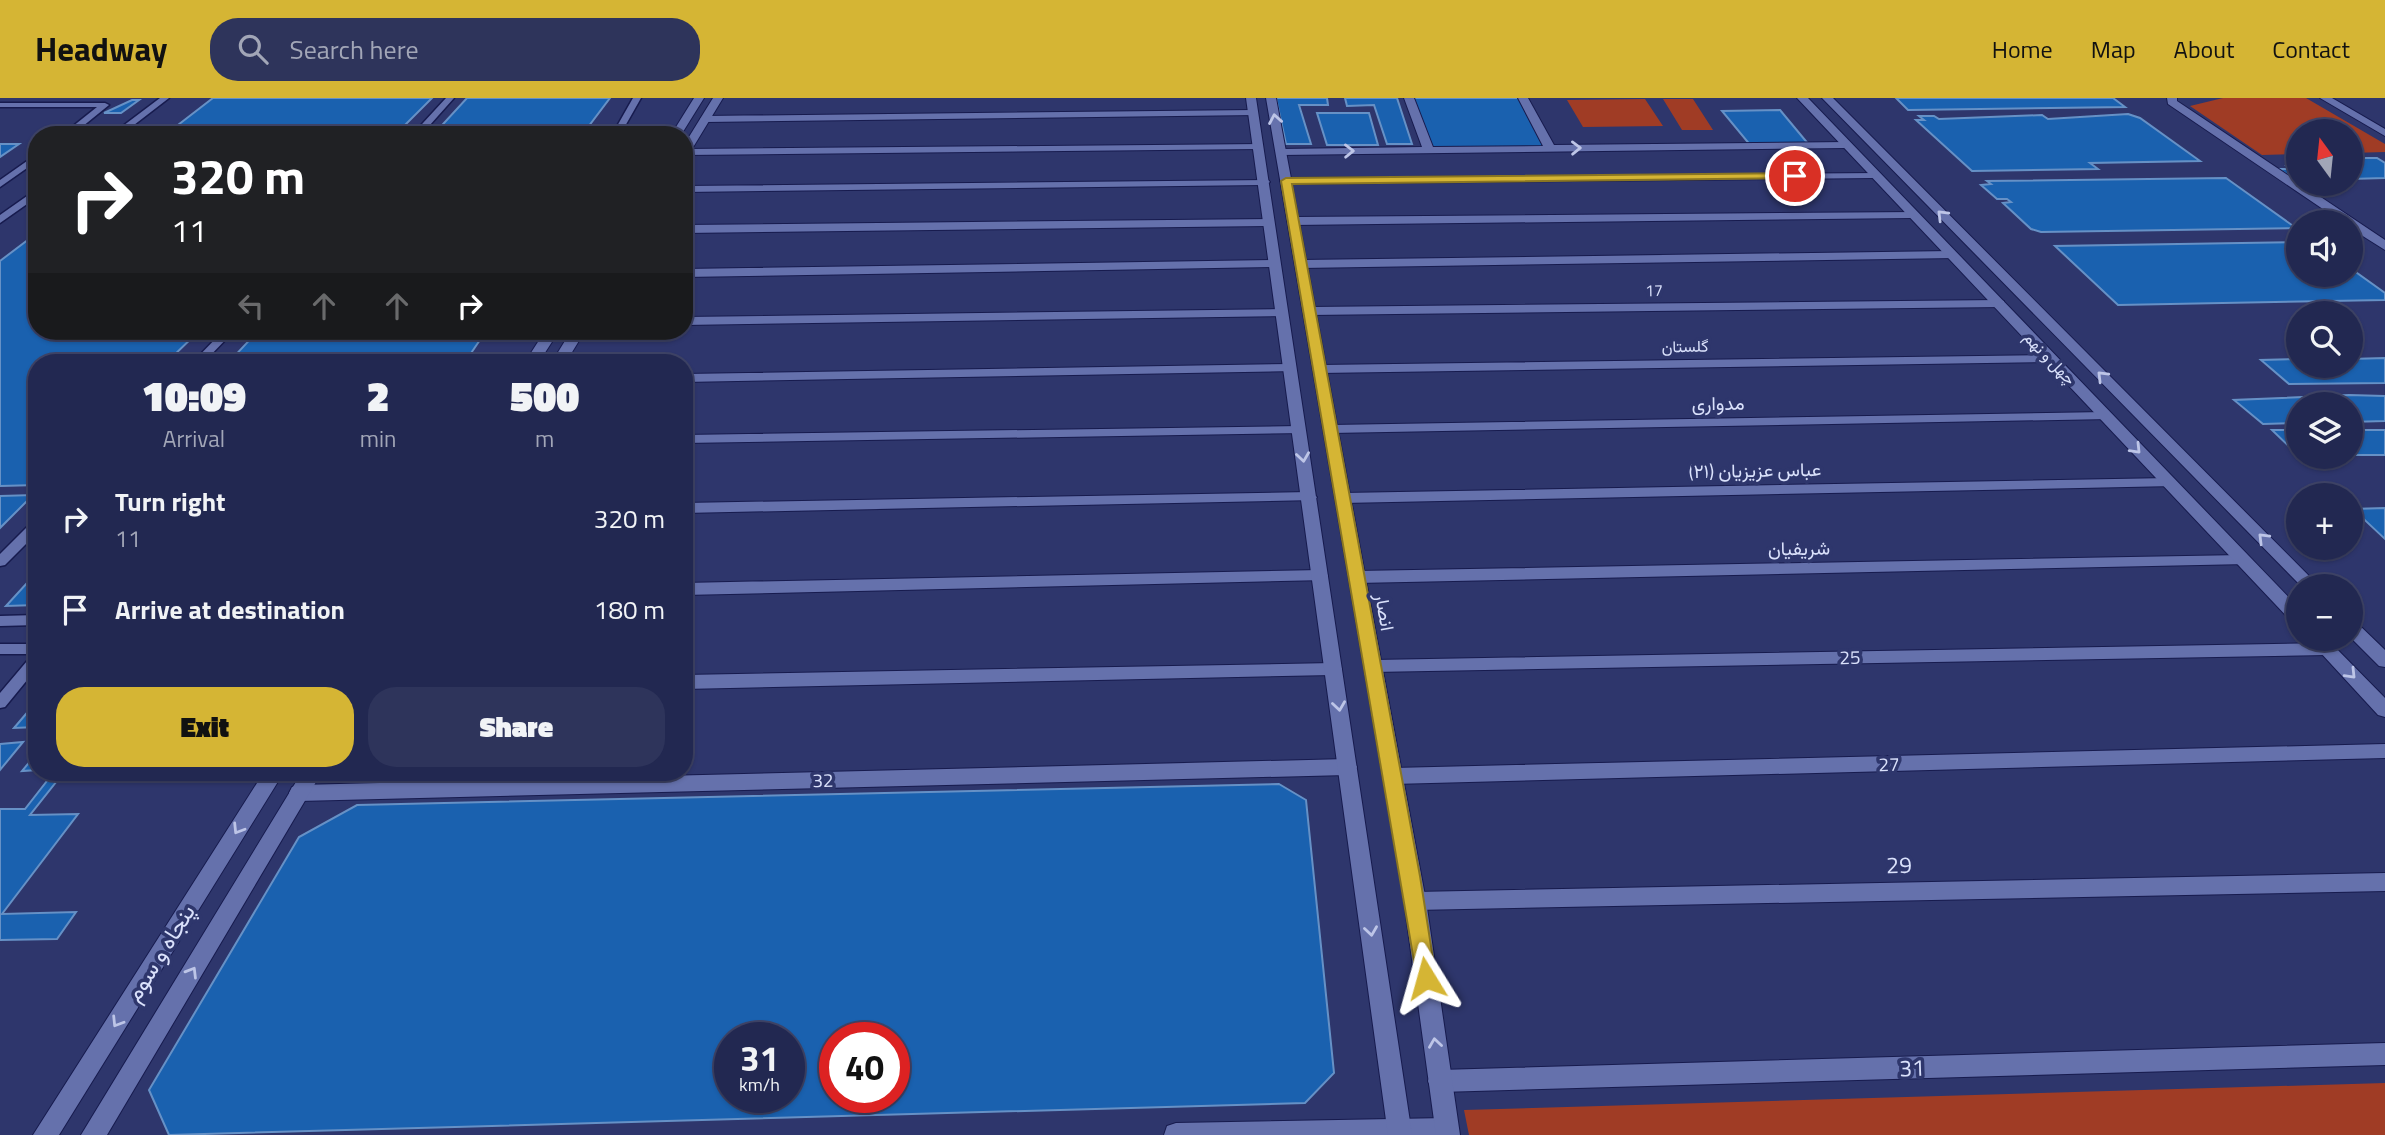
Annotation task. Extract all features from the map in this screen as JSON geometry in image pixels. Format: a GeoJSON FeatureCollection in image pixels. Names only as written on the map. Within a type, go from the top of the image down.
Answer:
{"type":"FeatureCollection","features":[{"type":"Feature","properties":{"kind":"street"},"geometry":{"type":"LineString","coordinates":[[682,126],[699,98]]}},
{"type":"Feature","properties":{"kind":"street"},"geometry":{"type":"LineString","coordinates":[[693,139],[718,98]]}},
{"type":"Feature","properties":{"kind":"street","name":"انصار"},"geometry":{"type":"LineString","coordinates":[[1271,98],[1415,901],[1448,1132]]}},
{"type":"Feature","properties":{"kind":"street"},"geometry":{"type":"LineString","coordinates":[[1409,98],[1429,150]]}},
{"type":"Feature","properties":{"kind":"street"},"geometry":{"type":"LineString","coordinates":[[1523,98],[1550,148]]}},
{"type":"Feature","properties":{"kind":"street","name":"چهل و نهم"},"geometry":{"type":"LineString","coordinates":[[1802,98],[2286,606]]}},
{"type":"Feature","properties":{"kind":"street","name":"چهل و نهم"},"geometry":{"type":"LineString","coordinates":[[1826,98],[2299,574]]}},
{"type":"Feature","properties":{"kind":"street"},"geometry":{"type":"LineString","coordinates":[[2172,98],[2172,102],[2332,210]]}},
{"type":"Feature","properties":{"kind":"street"},"geometry":{"type":"LineString","coordinates":[[2325,98],[2385,133]]}},
{"type":"Feature","properties":{"kind":"street"},"geometry":{"type":"LineString","coordinates":[[705,119],[1253,106],[1399,1132]]}},
{"type":"Feature","properties":{"kind":"street"},"geometry":{"type":"LineString","coordinates":[[1281,152],[1847,145]]}},
{"type":"Feature","properties":{"kind":"street"},"geometry":{"type":"LineString","coordinates":[[693,153],[1259,146]]}},
{"type":"Feature","properties":{"kind":"street"},"geometry":{"type":"LineString","coordinates":[[1286,181],[1876,175]]}},
{"type":"Feature","properties":{"kind":"street"},"geometry":{"type":"LineString","coordinates":[[693,188],[1264,182]]}},
{"type":"Feature","properties":{"kind":"street"},"geometry":{"type":"LineString","coordinates":[[1293,221],[1913,214]]}},
{"type":"Feature","properties":{"kind":"street"},"geometry":{"type":"LineString","coordinates":[[693,229],[1269,222]]}},
{"type":"Feature","properties":{"kind":"street"},"geometry":{"type":"LineString","coordinates":[[2363,231],[2385,246]]}},
{"type":"Feature","properties":{"kind":"street"},"geometry":{"type":"LineString","coordinates":[[1301,264],[1951,255]]}},
{"type":"Feature","properties":{"kind":"street"},"geometry":{"type":"LineString","coordinates":[[693,273],[1275,264]]}},
{"type":"Feature","properties":{"kind":"street","name":"17"},"geometry":{"type":"LineString","coordinates":[[1310,311],[1998,304]]}},
{"type":"Feature","properties":{"kind":"street"},"geometry":{"type":"LineString","coordinates":[[693,321],[1282,313]]}},
{"type":"Feature","properties":{"kind":"street","name":"گلستان"},"geometry":{"type":"LineString","coordinates":[[1320,369],[2051,359]]}},
{"type":"Feature","properties":{"kind":"street"},"geometry":{"type":"LineString","coordinates":[[693,378],[1290,368]]}},
{"type":"Feature","properties":{"kind":"street","name":"مدواری"},"geometry":{"type":"LineString","coordinates":[[1331,429],[2105,416]]}},
{"type":"Feature","properties":{"kind":"street"},"geometry":{"type":"LineString","coordinates":[[693,439],[1299,430]]}},
{"type":"Feature","properties":{"kind":"street","name":"عباس عزیزیان (۲۱)"},"geometry":{"type":"LineString","coordinates":[[1343,498],[2169,483]]}},
{"type":"Feature","properties":{"kind":"street"},"geometry":{"type":"LineString","coordinates":[[693,508],[1309,497]]}},
{"type":"Feature","properties":{"kind":"street","name":"شریفیان"},"geometry":{"type":"LineString","coordinates":[[1357,577],[2242,560]]}},
{"type":"Feature","properties":{"kind":"street"},"geometry":{"type":"LineString","coordinates":[[693,589],[1320,576]]}},
{"type":"Feature","properties":{"kind":"street"},"geometry":{"type":"LineString","coordinates":[[2363,639],[2385,661]]}},
{"type":"Feature","properties":{"kind":"street","name":"25"},"geometry":{"type":"LineString","coordinates":[[1373,666],[2286,645]]}},
{"type":"Feature","properties":{"kind":"street"},"geometry":{"type":"LineString","coordinates":[[2329,651],[2385,710]]}},
{"type":"Feature","properties":{"kind":"street"},"geometry":{"type":"LineString","coordinates":[[693,682],[1333,669]]}},
{"type":"Feature","properties":{"kind":"street","name":"27"},"geometry":{"type":"LineString","coordinates":[[1393,776],[2385,751]]}},
{"type":"Feature","properties":{"kind":"street","name":"32"},"geometry":{"type":"LineString","coordinates":[[299,793],[1347,767]]}},
{"type":"Feature","properties":{"kind":"street","name":"پنجاه و سوم"},"geometry":{"type":"LineString","coordinates":[[45,1135],[268,781]]}},
{"type":"Feature","properties":{"kind":"street","name":"پنجاه و سوم"},"geometry":{"type":"LineString","coordinates":[[93,1135],[306,781]]}},
{"type":"Feature","properties":{"kind":"street","name":"29"},"geometry":{"type":"LineString","coordinates":[[1415,901],[2385,882]]}},
{"type":"Feature","properties":{"kind":"street","name":"31"},"geometry":{"type":"LineString","coordinates":[[1440,1081],[2385,1054]]}},
{"type":"Feature","properties":{"kind":"street"},"geometry":{"type":"LineString","coordinates":[[1176,1135],[1448,1132]]}},
{"type":"Feature","properties":{"kind":"lane"},"geometry":{"type":"LineString","coordinates":[[78,126],[114,98]]}},
{"type":"Feature","properties":{"kind":"lane"},"geometry":{"type":"LineString","coordinates":[[127,126],[165,98]]}},
{"type":"Feature","properties":{"kind":"lane"},"geometry":{"type":"LineString","coordinates":[[424,126],[450,98]]}},
{"type":"Feature","properties":{"kind":"lane"},"geometry":{"type":"LineString","coordinates":[[621,126],[637,98]]}},
{"type":"Feature","properties":{"kind":"lane"},"geometry":{"type":"LineString","coordinates":[[0,105],[105,105]]}},
{"type":"Feature","properties":{"kind":"lane"},"geometry":{"type":"LineString","coordinates":[[0,184],[28,163]]}},
{"type":"Feature","properties":{"kind":"lane"},"geometry":{"type":"LineString","coordinates":[[0,220],[28,199]]}},
{"type":"Feature","properties":{"kind":"lane"},"geometry":{"type":"LineString","coordinates":[[206,354],[220,340]]}},
{"type":"Feature","properties":{"kind":"lane"},"geometry":{"type":"LineString","coordinates":[[0,562],[28,534]]}},
{"type":"Feature","properties":{"kind":"lane"},"geometry":{"type":"LineString","coordinates":[[0,621],[28,620]]}},
{"type":"Feature","properties":{"kind":"lane"},"geometry":{"type":"LineString","coordinates":[[0,649],[28,649]]}},
{"type":"Feature","properties":{"kind":"lane"},"geometry":{"type":"LineString","coordinates":[[0,703],[28,669]]}},
{"type":"Feature","properties":{"kind":"shaded area"},"geometry":{"type":"Polygon","coordinates":[[[2223,98],[2306,98],[2342,119],[2286,119],[2286,154],[2262,155],[2190,106],[2223,98]]]}},
{"type":"Feature","properties":{"kind":"shaded area"},"geometry":{"type":"Polygon","coordinates":[[[1645,99],[1663,126],[1583,127],[1567,100],[1645,99]]]}},
{"type":"Feature","properties":{"kind":"shaded area"},"geometry":{"type":"Polygon","coordinates":[[[1663,99],[1693,99],[1713,130],[1682,130],[1663,99]]]}},
{"type":"Feature","properties":{"kind":"shaded area"},"geometry":{"type":"Polygon","coordinates":[[[2363,131],[2385,144],[2385,152],[2363,153],[2363,131]]]}},
{"type":"Feature","properties":{"kind":"shaded area"},"geometry":{"type":"Polygon","coordinates":[[[2385,1083],[2385,1135],[1469,1135],[1464,1110],[2385,1083]]]}},
{"type":"Feature","properties":{"kind":"building"},"geometry":{"type":"Polygon","coordinates":[[[213,98],[432,98],[404,126],[177,126],[213,98]]]}},
{"type":"Feature","properties":{"kind":"building"},"geometry":{"type":"Polygon","coordinates":[[[467,98],[610,98],[589,126],[441,126],[467,98]]]}},
{"type":"Feature","properties":{"kind":"building"},"geometry":{"type":"Polygon","coordinates":[[[1276,98],[1327,98],[1328,105],[1299,105],[1311,144],[1286,144],[1276,98]]]}},
{"type":"Feature","properties":{"kind":"building"},"geometry":{"type":"Polygon","coordinates":[[[1345,98],[1397,98],[1412,144],[1387,144],[1374,105],[1347,106],[1345,98]]]}},
{"type":"Feature","properties":{"kind":"building"},"geometry":{"type":"Polygon","coordinates":[[[1413,98],[1520,98],[1547,148],[1432,150],[1413,98]]]}},
{"type":"Feature","properties":{"kind":"building"},"geometry":{"type":"Polygon","coordinates":[[[1896,98],[2113,98],[2125,107],[1908,110],[1896,98]]]}},
{"type":"Feature","properties":{"kind":"building"},"geometry":{"type":"Polygon","coordinates":[[[132,100],[139,100],[121,113],[104,113],[132,100]]]}},
{"type":"Feature","properties":{"kind":"building"},"geometry":{"type":"Polygon","coordinates":[[[1780,110],[1810,146],[1751,146],[1722,111],[1780,110]]]}},
{"type":"Feature","properties":{"kind":"building"},"geometry":{"type":"Polygon","coordinates":[[[1317,113],[1369,113],[1378,145],[1327,145],[1317,113]]]}},
{"type":"Feature","properties":{"kind":"building"},"geometry":{"type":"Polygon","coordinates":[[[2128,114],[2140,118],[2200,161],[2090,163],[2098,169],[1972,171],[1916,120],[1924,120],[1919,116],[1934,116],[1939,119],[2042,115],[2048,119],[2128,114]]]}},
{"type":"Feature","properties":{"kind":"building"},"geometry":{"type":"Polygon","coordinates":[[[0,144],[19,144],[0,157],[0,144]]]}},
{"type":"Feature","properties":{"kind":"building"},"geometry":{"type":"Polygon","coordinates":[[[2363,158],[2377,158],[2385,163],[2385,178],[2363,179],[2363,158]]]}},
{"type":"Feature","properties":{"kind":"building"},"geometry":{"type":"Polygon","coordinates":[[[2226,178],[2286,221],[2286,228],[2041,232],[2031,229],[2003,203],[2011,202],[1997,199],[1981,185],[1991,184],[1987,181],[2226,178]]]}},
{"type":"Feature","properties":{"kind":"building"},"geometry":{"type":"Polygon","coordinates":[[[28,240],[28,340],[190,340],[175,354],[28,354],[28,485],[0,486],[0,261],[28,240]]]}},
{"type":"Feature","properties":{"kind":"building"},"geometry":{"type":"Polygon","coordinates":[[[2286,242],[2286,287],[2363,287],[2363,277],[2385,293],[2385,300],[2118,305],[2055,246],[2286,242]]]}},
{"type":"Feature","properties":{"kind":"building"},"geometry":{"type":"Polygon","coordinates":[[[250,340],[480,340],[470,354],[236,354],[250,340]]]}},
{"type":"Feature","properties":{"kind":"building"},"geometry":{"type":"Polygon","coordinates":[[[2385,358],[2385,383],[2289,384],[2261,360],[2286,359],[2286,378],[2363,378],[2363,359],[2385,358]]]}},
{"type":"Feature","properties":{"kind":"building"},"geometry":{"type":"Polygon","coordinates":[[[2363,395],[2385,396],[2385,421],[2363,422],[2363,395]]]}},
{"type":"Feature","properties":{"kind":"building"},"geometry":{"type":"Polygon","coordinates":[[[2286,398],[2286,423],[2263,424],[2234,400],[2286,398]]]}},
{"type":"Feature","properties":{"kind":"building"},"geometry":{"type":"Polygon","coordinates":[[[2272,430],[2286,430],[2286,443],[2272,430]]]}},
{"type":"Feature","properties":{"kind":"building"},"geometry":{"type":"Polygon","coordinates":[[[2363,430],[2385,430],[2385,455],[2363,455],[2363,430]]]}},
{"type":"Feature","properties":{"kind":"building"},"geometry":{"type":"Polygon","coordinates":[[[28,495],[28,500],[0,528],[0,496],[28,495]]]}},
{"type":"Feature","properties":{"kind":"building"},"geometry":{"type":"Polygon","coordinates":[[[2385,508],[2385,539],[2363,518],[2363,509],[2385,508]]]}},
{"type":"Feature","properties":{"kind":"building"},"geometry":{"type":"Polygon","coordinates":[[[28,582],[28,605],[6,606],[28,582]]]}},
{"type":"Feature","properties":{"kind":"building"},"geometry":{"type":"Polygon","coordinates":[[[28,712],[28,727],[14,728],[28,712]]]}},
{"type":"Feature","properties":{"kind":"building"},"geometry":{"type":"Polygon","coordinates":[[[23,742],[0,770],[0,744],[23,742]]]}},
{"type":"Feature","properties":{"kind":"building"},"geometry":{"type":"Polygon","coordinates":[[[47,781],[57,781],[30,815],[78,814],[2,914],[76,912],[57,939],[0,940],[0,809],[25,809],[47,781]]]}},
{"type":"Feature","properties":{"kind":"building"},"geometry":{"type":"Polygon","coordinates":[[[1279,784],[1306,800],[1334,1073],[1305,1103],[169,1135],[149,1090],[299,837],[357,805],[1279,784]]]}},
{"type":"Feature","properties":{"kind":"route"},"geometry":{"type":"LineString","coordinates":[[1426,978],[1415,901],[1286,181],[1795,176]]}}]}
